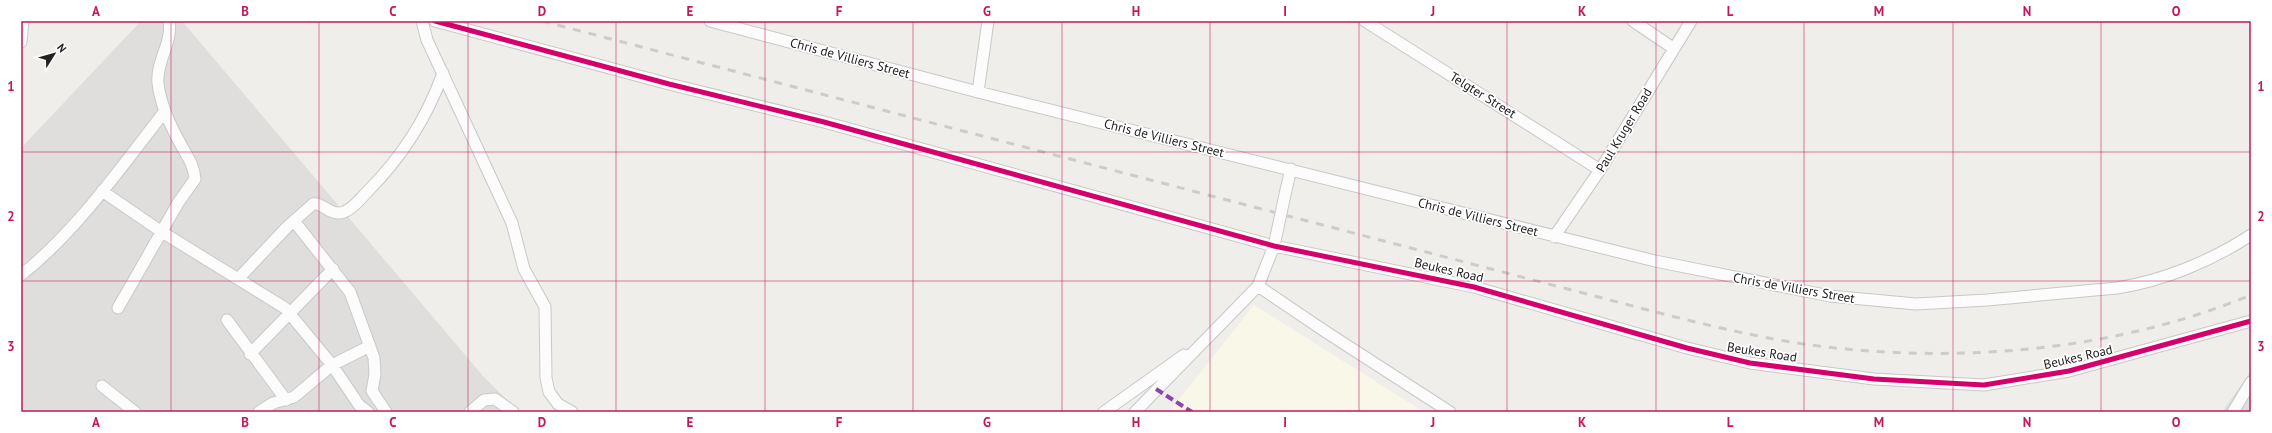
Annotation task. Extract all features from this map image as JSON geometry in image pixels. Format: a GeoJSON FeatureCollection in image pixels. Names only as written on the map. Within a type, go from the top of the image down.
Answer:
{"type":"FeatureCollection","features":[{"type":"Feature","properties":{"kind":"street"},"geometry":{"type":"LineString","coordinates":[[21,42],[23,21]]}},
{"type":"Feature","properties":{"kind":"street"},"geometry":{"type":"LineString","coordinates":[[118,308],[178,203],[195,179],[189,157],[180,144],[165,111],[158,84],[158,66],[170,29],[169,21]]}},
{"type":"Feature","properties":{"kind":"street"},"geometry":{"type":"LineString","coordinates":[[422,21],[427,40],[512,223],[527,277],[544,307],[546,378],[549,392],[558,404],[572,412]]}},
{"type":"Feature","properties":{"kind":"street","name":"Beukes Road"},"geometry":{"type":"LineString","coordinates":[[435,21],[669,84],[824,122],[1274,246],[1474,287],[1720,357],[1859,377],[1984,385],[2036,378],[2099,364],[2251,321]]}},
{"type":"Feature","properties":{"kind":"street","name":"Chris de Villiers Street"},"geometry":{"type":"LineString","coordinates":[[710,21],[978,92],[1655,261],[1830,296],[1916,304],[1987,300],[2137,284],[2185,268],[2251,236]]}},
{"type":"Feature","properties":{"kind":"street"},"geometry":{"type":"LineString","coordinates":[[978,92],[988,21]]}},
{"type":"Feature","properties":{"kind":"street","name":"Telgter Street"},"geometry":{"type":"LineString","coordinates":[[1365,21],[1600,170]]}},
{"type":"Feature","properties":{"kind":"street"},"geometry":{"type":"LineString","coordinates":[[1633,21],[1673,48]]}},
{"type":"Feature","properties":{"kind":"street","name":"Paul Kruger Road"},"geometry":{"type":"LineString","coordinates":[[1554,236],[1600,170],[1673,48],[1691,21]]}},
{"type":"Feature","properties":{"kind":"street"},"geometry":{"type":"LineString","coordinates":[[238,279],[294,221],[315,204],[330,212],[339,213],[348,210],[375,184],[417,132],[426,115],[442,73]]}},
{"type":"Feature","properties":{"kind":"street"},"geometry":{"type":"LineString","coordinates":[[21,276],[36,264],[102,191],[165,111]]}},
{"type":"Feature","properties":{"kind":"street"},"geometry":{"type":"LineString","coordinates":[[1135,412],[1258,286],[1274,246],[1291,170]]}},
{"type":"Feature","properties":{"kind":"street"},"geometry":{"type":"LineString","coordinates":[[102,191],[162,232],[279,304],[289,313],[332,365],[359,405],[368,412]]}},
{"type":"Feature","properties":{"kind":"street"},"geometry":{"type":"LineString","coordinates":[[294,221],[333,268],[350,292],[370,346],[376,370],[372,391],[386,412]]}},
{"type":"Feature","properties":{"kind":"street"},"geometry":{"type":"LineString","coordinates":[[250,354],[333,268]]}},
{"type":"Feature","properties":{"kind":"street"},"geometry":{"type":"LineString","coordinates":[[1258,286],[1450,412]]}},
{"type":"Feature","properties":{"kind":"street"},"geometry":{"type":"LineString","coordinates":[[227,320],[250,354],[286,400]]}},
{"type":"Feature","properties":{"kind":"street"},"geometry":{"type":"LineString","coordinates":[[259,412],[268,405],[286,400],[300,393],[332,365],[370,346]]}},
{"type":"Feature","properties":{"kind":"street"},"geometry":{"type":"LineString","coordinates":[[1104,412],[1176,359],[1195,350]]}},
{"type":"Feature","properties":{"kind":"street"},"geometry":{"type":"LineString","coordinates":[[2233,412],[2251,382]]}},
{"type":"Feature","properties":{"kind":"street"},"geometry":{"type":"LineString","coordinates":[[102,386],[135,412]]}},
{"type":"Feature","properties":{"kind":"street"},"geometry":{"type":"LineString","coordinates":[[470,412],[484,400],[494,399],[513,412]]}},
{"type":"Feature","properties":{"kind":"shaded area"},"geometry":{"type":"Polygon","coordinates":[[[141,21],[182,21],[483,376],[519,412],[21,412],[21,148],[141,21]]]}},
{"type":"Feature","properties":{"kind":"shaded area"},"geometry":{"type":"Polygon","coordinates":[[[1254,305],[1424,412],[1169,412],[1254,305]]]}},
{"type":"Feature","properties":{"kind":"shaded area"},"geometry":{"type":"Polygon","coordinates":[[[2251,371],[2251,412],[2222,412],[2251,371]]]}},
{"type":"Feature","properties":{"kind":"railway"},"geometry":{"type":"LineString","coordinates":[[542,21],[1671,316],[1802,344],[1897,353],[2000,351],[2052,346],[2103,338],[2154,327],[2203,313],[2251,295]]}},
{"type":"Feature","properties":{"kind":"marked path"},"geometry":{"type":"LineString","coordinates":[[1156,389],[1192,412]]}},
{"type":"Feature","properties":{"kind":"cycle path"},"geometry":{"type":"LineString","coordinates":[[435,21],[669,84],[824,122],[1274,246],[1474,287],[1687,348],[1750,363],[1874,379],[1984,385],[2069,371],[2251,321]]}}]}
